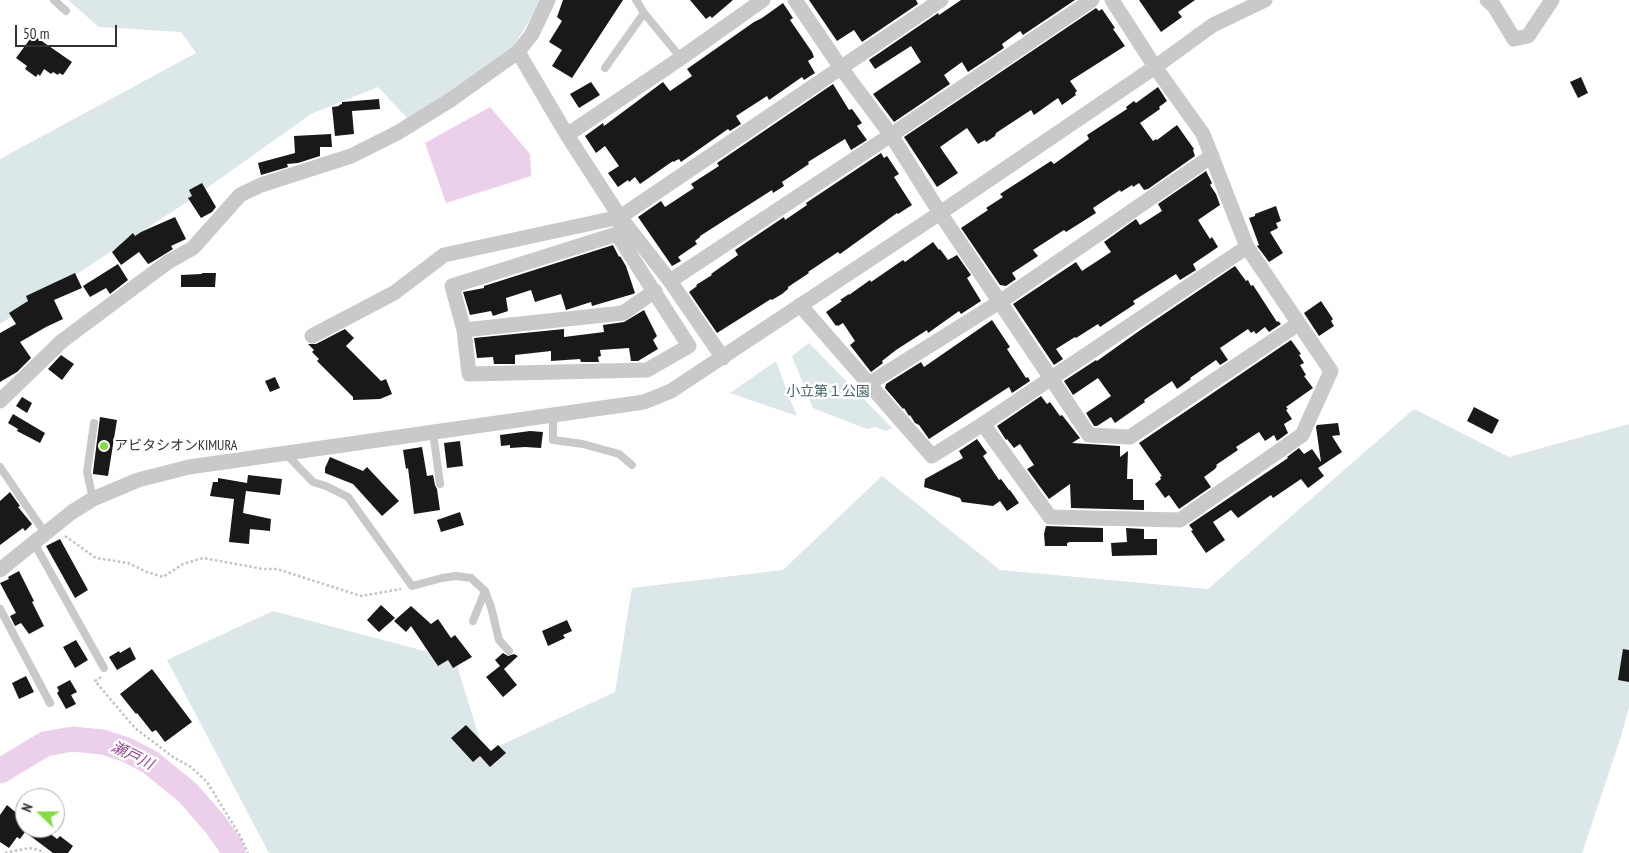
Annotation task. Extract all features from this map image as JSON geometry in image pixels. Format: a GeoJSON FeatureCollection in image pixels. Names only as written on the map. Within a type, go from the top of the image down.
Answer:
{"type":"FeatureCollection","features":[{"type":"Feature","properties":{"kind":"street"},"geometry":{"type":"LineString","coordinates":[[0,401],[62,341],[168,262],[193,248],[240,195],[261,185],[352,156],[397,133],[452,99],[518,52],[532,34],[548,0]]}},
{"type":"Feature","properties":{"kind":"street"},"geometry":{"type":"LineString","coordinates":[[567,135],[763,0]]}},
{"type":"Feature","properties":{"kind":"street"},"geometry":{"type":"LineString","coordinates":[[795,0],[841,68],[891,135],[940,213],[1089,436],[1130,437],[1298,324]]}},
{"type":"Feature","properties":{"kind":"street"},"geometry":{"type":"LineString","coordinates":[[518,52],[620,225],[655,290],[689,346],[647,370],[469,374],[464,330],[452,286],[620,225],[841,68],[942,0]]}},
{"type":"Feature","properties":{"kind":"street"},"geometry":{"type":"LineString","coordinates":[[670,280],[1092,0]]}},
{"type":"Feature","properties":{"kind":"street"},"geometry":{"type":"LineString","coordinates":[[983,424],[1050,517],[1180,520],[1302,435],[1331,371],[1247,248],[1203,134],[1155,67],[1112,0]]}},
{"type":"Feature","properties":{"kind":"street"},"geometry":{"type":"LineString","coordinates":[[0,570],[72,512],[93,499],[138,480],[189,467],[644,402],[671,390],[723,358],[940,213],[1155,67],[1213,25],[1265,0]]}},
{"type":"Feature","properties":{"kind":"street"},"geometry":{"type":"LineString","coordinates":[[1487,0],[1494,6],[1514,39],[1528,36],[1552,0]]}},
{"type":"Feature","properties":{"kind":"street"},"geometry":{"type":"LineString","coordinates":[[870,383],[1000,301],[1212,156]]}},
{"type":"Feature","properties":{"kind":"street"},"geometry":{"type":"LineString","coordinates":[[620,225],[670,280],[723,358]]}},
{"type":"Feature","properties":{"kind":"street"},"geometry":{"type":"LineString","coordinates":[[312,336],[394,292],[444,255],[620,225]]}},
{"type":"Feature","properties":{"kind":"street"},"geometry":{"type":"LineString","coordinates":[[800,305],[932,456],[1247,248]]}},
{"type":"Feature","properties":{"kind":"street"},"geometry":{"type":"LineString","coordinates":[[464,330],[623,313],[655,290]]}},
{"type":"Feature","properties":{"kind":"lane"},"geometry":{"type":"LineString","coordinates":[[54,0],[66,11]]}},
{"type":"Feature","properties":{"kind":"lane"},"geometry":{"type":"LineString","coordinates":[[636,0],[644,13],[681,58]]}},
{"type":"Feature","properties":{"kind":"lane"},"geometry":{"type":"LineString","coordinates":[[605,68],[644,13]]}},
{"type":"Feature","properties":{"kind":"lane"},"geometry":{"type":"LineString","coordinates":[[553,415],[553,440],[583,444],[619,454],[632,465]]}},
{"type":"Feature","properties":{"kind":"lane"},"geometry":{"type":"LineString","coordinates":[[93,499],[87,472],[94,423]]}},
{"type":"Feature","properties":{"kind":"lane"},"geometry":{"type":"LineString","coordinates":[[433,432],[440,484]]}},
{"type":"Feature","properties":{"kind":"lane"},"geometry":{"type":"LineString","coordinates":[[286,454],[313,482],[348,497],[412,586],[456,576],[471,578],[485,591],[499,640],[509,651]]}},
{"type":"Feature","properties":{"kind":"lane"},"geometry":{"type":"LineString","coordinates":[[0,467],[44,535],[104,668]]}},
{"type":"Feature","properties":{"kind":"lane"},"geometry":{"type":"LineString","coordinates":[[473,621],[485,591]]}},
{"type":"Feature","properties":{"kind":"lane"},"geometry":{"type":"LineString","coordinates":[[0,609],[50,703]]}},
{"type":"Feature","properties":{"kind":"path"},"geometry":{"type":"LineString","coordinates":[[788,394],[804,385]]}},
{"type":"Feature","properties":{"kind":"path"},"geometry":{"type":"LineString","coordinates":[[44,535],[60,532],[96,558],[128,563],[163,577],[183,564],[203,558],[263,569],[277,569],[361,596],[412,586]]}},
{"type":"Feature","properties":{"kind":"path"},"geometry":{"type":"LineString","coordinates":[[104,668],[108,672],[94,681],[135,728],[173,758],[191,767],[207,782],[239,834],[248,853]]}},
{"type":"Feature","properties":{"kind":"path"},"geometry":{"type":"LineString","coordinates":[[5,853],[29,848],[44,853]]}},
{"type":"Feature","properties":{"kind":"green space"},"geometry":{"type":"Polygon","coordinates":[[[68,0],[542,0],[500,68],[409,120],[378,87],[311,114],[190,200],[0,324],[0,159],[196,53],[181,32],[99,27],[68,0]]]}},
{"type":"Feature","properties":{"kind":"green space","name":"小立第１公園"},"geometry":{"type":"Polygon","coordinates":[[[809,343],[892,428],[886,431],[875,427],[867,429],[813,408],[792,356],[809,343]]]}},
{"type":"Feature","properties":{"kind":"green space","name":"小立第１公園"},"geometry":{"type":"Polygon","coordinates":[[[776,361],[788,394],[797,416],[730,393],[776,361]]]}},
{"type":"Feature","properties":{"kind":"green space"},"geometry":{"type":"Polygon","coordinates":[[[1414,409],[1509,457],[1629,424],[1629,707],[1582,853],[269,853],[167,660],[273,611],[455,659],[484,753],[615,692],[632,588],[783,570],[882,476],[1000,570],[1208,589],[1414,409]]]}},
{"type":"Feature","properties":{"kind":"shaded area"},"geometry":{"type":"Polygon","coordinates":[[[490,107],[530,154],[531,176],[446,203],[425,143],[490,107]]]}},
{"type":"Feature","properties":{"kind":"building"},"geometry":{"type":"Polygon","coordinates":[[[563,0],[623,0],[572,78],[552,66],[562,50],[549,42],[562,21],[557,17],[563,0]]]}},
{"type":"Feature","properties":{"kind":"building"},"geometry":{"type":"Polygon","coordinates":[[[690,0],[733,0],[712,18],[710,16],[706,19],[690,0]]]}},
{"type":"Feature","properties":{"kind":"building"},"geometry":{"type":"Polygon","coordinates":[[[809,0],[916,0],[918,4],[862,42],[854,30],[837,41],[809,0]]]}},
{"type":"Feature","properties":{"kind":"building"},"geometry":{"type":"Polygon","coordinates":[[[961,0],[1075,0],[1023,35],[1020,31],[1002,44],[1004,48],[968,72],[962,62],[944,75],[950,84],[894,122],[873,94],[921,62],[911,46],[875,69],[869,60],[938,13],[939,15],[961,0]]]}},
{"type":"Feature","properties":{"kind":"building"},"geometry":{"type":"Polygon","coordinates":[[[1139,0],[1195,0],[1178,12],[1182,17],[1161,32],[1139,0]]]}},
{"type":"Feature","properties":{"kind":"building"},"geometry":{"type":"Polygon","coordinates":[[[783,3],[793,18],[790,20],[812,52],[814,57],[808,61],[815,73],[804,80],[802,77],[769,100],[767,96],[736,116],[741,124],[730,131],[728,129],[681,162],[679,159],[673,161],[640,184],[635,177],[618,187],[608,173],[619,166],[605,146],[596,153],[585,136],[603,123],[604,126],[663,82],[670,91],[692,76],[687,69],[783,3]]]}},
{"type":"Feature","properties":{"kind":"building"},"geometry":{"type":"Polygon","coordinates":[[[1096,8],[1099,11],[1102,9],[1125,46],[1070,81],[1077,91],[1076,95],[1062,105],[1058,98],[1034,115],[1031,110],[996,133],[995,136],[986,142],[985,140],[978,144],[967,128],[940,147],[958,173],[937,187],[904,137],[1096,8]]]}},
{"type":"Feature","properties":{"kind":"building"},"geometry":{"type":"Polygon","coordinates":[[[33,35],[72,62],[63,75],[53,72],[51,74],[44,69],[40,76],[38,74],[36,77],[25,69],[27,66],[16,58],[33,35]]]}},
{"type":"Feature","properties":{"kind":"building"},"geometry":{"type":"Polygon","coordinates":[[[1581,77],[1588,93],[1578,98],[1570,82],[1581,77]]]}},
{"type":"Feature","properties":{"kind":"building"},"geometry":{"type":"Polygon","coordinates":[[[591,82],[600,95],[579,108],[570,94],[591,82]]]}},
{"type":"Feature","properties":{"kind":"building"},"geometry":{"type":"Polygon","coordinates":[[[833,84],[849,110],[852,109],[862,123],[857,126],[867,140],[851,150],[845,139],[808,162],[809,164],[782,182],[784,186],[773,193],[772,190],[700,236],[695,241],[697,244],[678,257],[681,261],[672,266],[638,217],[661,201],[665,207],[694,188],[691,184],[719,166],[717,163],[833,84]]]}},
{"type":"Feature","properties":{"kind":"building"},"geometry":{"type":"Polygon","coordinates":[[[1158,87],[1167,101],[1159,107],[1160,109],[1140,123],[1153,141],[1177,125],[1194,149],[1195,156],[1148,189],[1144,190],[1139,183],[1121,192],[1120,190],[1093,208],[1096,213],[1066,232],[1064,230],[1033,250],[1038,256],[1012,273],[1016,279],[1006,286],[1000,285],[961,228],[988,210],[986,208],[1003,197],[1000,194],[1051,161],[1054,164],[1089,139],[1087,135],[1127,109],[1126,107],[1134,101],[1136,103],[1158,87]]]}},
{"type":"Feature","properties":{"kind":"building"},"geometry":{"type":"Polygon","coordinates":[[[379,99],[380,109],[352,111],[354,134],[335,136],[332,107],[339,106],[342,102],[379,99]]]}},
{"type":"Feature","properties":{"kind":"building"},"geometry":{"type":"Polygon","coordinates":[[[331,134],[332,147],[320,147],[320,156],[298,163],[287,164],[288,167],[261,175],[258,163],[295,153],[294,136],[331,134]]]}},
{"type":"Feature","properties":{"kind":"building"},"geometry":{"type":"Polygon","coordinates":[[[881,153],[884,158],[887,156],[899,174],[894,177],[912,205],[897,213],[840,254],[838,252],[808,272],[782,294],[717,333],[689,292],[738,255],[735,250],[784,217],[785,220],[807,205],[806,203],[881,153]]]}},
{"type":"Feature","properties":{"kind":"building"},"geometry":{"type":"Polygon","coordinates":[[[1206,171],[1212,183],[1210,185],[1220,205],[1198,220],[1210,239],[1212,237],[1218,247],[1193,264],[1196,270],[1180,280],[1176,274],[1133,301],[1135,304],[1100,327],[1098,324],[1056,349],[1063,359],[1054,365],[1013,304],[1076,262],[1082,271],[1111,252],[1104,242],[1136,219],[1140,225],[1162,211],[1158,204],[1206,171]]]}},
{"type":"Feature","properties":{"kind":"building"},"geometry":{"type":"Polygon","coordinates":[[[202,183],[216,207],[212,212],[201,218],[188,198],[192,196],[189,190],[202,183]]]}},
{"type":"Feature","properties":{"kind":"building"},"geometry":{"type":"Polygon","coordinates":[[[1276,206],[1281,221],[1276,223],[1278,228],[1270,232],[1283,253],[1269,262],[1257,246],[1259,245],[1249,218],[1276,206]]]}},
{"type":"Feature","properties":{"kind":"building"},"geometry":{"type":"Polygon","coordinates":[[[175,217],[186,239],[171,246],[173,249],[148,264],[139,252],[121,265],[112,252],[133,233],[135,236],[175,217]]]}},
{"type":"Feature","properties":{"kind":"building"},"geometry":{"type":"Polygon","coordinates":[[[933,242],[948,260],[957,255],[971,275],[967,278],[981,301],[961,314],[959,311],[928,333],[927,330],[896,350],[871,372],[850,345],[855,341],[843,323],[836,326],[826,312],[870,280],[871,282],[903,260],[905,262],[933,242]]]}},
{"type":"Feature","properties":{"kind":"building"},"geometry":{"type":"Polygon","coordinates":[[[613,245],[626,266],[635,293],[633,294],[592,306],[591,302],[566,310],[561,294],[535,302],[531,290],[506,298],[508,311],[493,316],[491,311],[470,315],[463,292],[484,288],[484,286],[613,245]]]}},
{"type":"Feature","properties":{"kind":"building"},"geometry":{"type":"Polygon","coordinates":[[[118,264],[128,280],[110,294],[106,288],[90,297],[83,286],[118,264]]]}},
{"type":"Feature","properties":{"kind":"building"},"geometry":{"type":"Polygon","coordinates":[[[1235,266],[1246,281],[1248,280],[1251,286],[1253,285],[1277,322],[1281,324],[1269,332],[1265,327],[1256,334],[1254,331],[1251,333],[1248,329],[1220,348],[1228,360],[1220,365],[1216,360],[1177,389],[1172,381],[1115,423],[1111,417],[1094,426],[1086,413],[1111,396],[1098,378],[1073,395],[1064,381],[1097,361],[1235,266]]]}},
{"type":"Feature","properties":{"kind":"building"},"geometry":{"type":"Polygon","coordinates":[[[75,273],[82,288],[54,300],[63,319],[20,342],[31,358],[17,372],[0,382],[0,333],[16,324],[9,313],[28,301],[26,296],[75,273]]]}},
{"type":"Feature","properties":{"kind":"building"},"geometry":{"type":"Polygon","coordinates":[[[216,273],[215,287],[181,287],[181,275],[216,273]]]}},
{"type":"Feature","properties":{"kind":"building"},"geometry":{"type":"Polygon","coordinates":[[[1321,301],[1333,319],[1331,321],[1334,326],[1319,336],[1304,313],[1321,301]]]}},
{"type":"Feature","properties":{"kind":"building"},"geometry":{"type":"Polygon","coordinates":[[[644,310],[657,336],[653,340],[658,349],[638,361],[631,361],[629,348],[600,350],[599,362],[581,362],[580,359],[551,361],[551,351],[515,355],[515,364],[494,364],[493,357],[477,358],[474,338],[564,329],[564,337],[604,332],[603,325],[624,322],[644,310]]]}},
{"type":"Feature","properties":{"kind":"building"},"geometry":{"type":"Polygon","coordinates":[[[992,320],[1010,347],[1007,349],[1030,381],[1012,393],[1009,387],[929,439],[919,425],[915,423],[885,388],[886,384],[921,362],[924,367],[992,320]]]}},
{"type":"Feature","properties":{"kind":"building"},"geometry":{"type":"Polygon","coordinates":[[[345,329],[354,338],[346,346],[381,381],[386,379],[392,394],[380,399],[353,400],[353,397],[317,361],[319,359],[312,352],[314,350],[308,344],[316,344],[345,329]]]}},
{"type":"Feature","properties":{"kind":"building"},"geometry":{"type":"Polygon","coordinates":[[[1291,340],[1301,354],[1299,355],[1304,363],[1300,365],[1306,375],[1304,376],[1313,388],[1286,407],[1292,419],[1284,424],[1288,433],[1277,441],[1274,435],[1265,441],[1259,432],[1236,447],[1238,450],[1216,465],[1215,469],[1204,477],[1211,487],[1179,509],[1169,495],[1165,498],[1155,484],[1162,476],[1139,443],[1291,340]]]}},
{"type":"Feature","properties":{"kind":"building"},"geometry":{"type":"Polygon","coordinates":[[[61,355],[74,364],[62,380],[48,369],[61,355]]]}},
{"type":"Feature","properties":{"kind":"building"},"geometry":{"type":"Polygon","coordinates":[[[275,377],[280,388],[270,392],[265,381],[275,377]]]}},
{"type":"Feature","properties":{"kind":"building"},"geometry":{"type":"Polygon","coordinates":[[[1041,396],[1047,404],[1050,402],[1080,438],[1072,443],[1120,446],[1120,457],[1128,451],[1127,479],[1133,479],[1133,500],[1144,500],[1144,510],[1071,508],[1070,484],[1049,499],[1027,469],[1034,465],[1020,444],[1014,448],[997,426],[1041,396]]]}},
{"type":"Feature","properties":{"kind":"building"},"geometry":{"type":"Polygon","coordinates":[[[22,397],[32,403],[27,413],[16,406],[22,397]]]}},
{"type":"Feature","properties":{"kind":"building"},"geometry":{"type":"Polygon","coordinates":[[[1474,407],[1499,420],[1492,434],[1467,421],[1474,407]]]}},
{"type":"Feature","properties":{"kind":"building"},"geometry":{"type":"Polygon","coordinates":[[[13,414],[45,433],[40,443],[17,431],[18,429],[8,423],[13,414]]]}},
{"type":"Feature","properties":{"kind":"building","name":"アビタシオンKIMURA"},"geometry":{"type":"Polygon","coordinates":[[[100,417],[117,420],[108,476],[93,474],[100,417]]]}},
{"type":"Feature","properties":{"kind":"building"},"geometry":{"type":"Polygon","coordinates":[[[1338,423],[1340,435],[1332,436],[1342,452],[1318,468],[1324,476],[1308,488],[1301,479],[1273,498],[1271,495],[1238,518],[1231,510],[1213,522],[1225,540],[1206,553],[1189,525],[1288,458],[1299,448],[1304,454],[1312,449],[1321,462],[1316,427],[1317,425],[1338,423]]]}},
{"type":"Feature","properties":{"kind":"building"},"geometry":{"type":"Polygon","coordinates":[[[530,431],[543,432],[541,448],[510,448],[510,445],[501,446],[500,435],[530,431]]]}},
{"type":"Feature","properties":{"kind":"building"},"geometry":{"type":"Polygon","coordinates":[[[977,439],[987,453],[983,456],[999,480],[1001,479],[1019,503],[1007,511],[1000,501],[993,506],[962,502],[960,498],[924,487],[925,479],[963,458],[959,451],[977,439]]]}},
{"type":"Feature","properties":{"kind":"building"},"geometry":{"type":"Polygon","coordinates":[[[460,441],[463,466],[447,468],[444,443],[460,441]]]}},
{"type":"Feature","properties":{"kind":"building"},"geometry":{"type":"Polygon","coordinates":[[[422,447],[427,476],[433,475],[440,510],[414,514],[408,468],[406,469],[403,450],[422,447]]]}},
{"type":"Feature","properties":{"kind":"building"},"geometry":{"type":"Polygon","coordinates":[[[330,457],[363,471],[367,467],[399,501],[382,516],[353,484],[325,473],[330,457]]]}},
{"type":"Feature","properties":{"kind":"building"},"geometry":{"type":"Polygon","coordinates":[[[248,475],[282,479],[280,495],[246,491],[248,475]]]}},
{"type":"Feature","properties":{"kind":"building"},"geometry":{"type":"Polygon","coordinates":[[[218,478],[247,483],[243,513],[271,519],[270,531],[250,529],[249,544],[229,542],[234,499],[210,496],[213,482],[218,482],[218,478]]]}},
{"type":"Feature","properties":{"kind":"building"},"geometry":{"type":"Polygon","coordinates":[[[10,492],[20,506],[18,507],[32,524],[25,531],[23,528],[0,545],[0,501],[10,492]]]}},
{"type":"Feature","properties":{"kind":"building"},"geometry":{"type":"Polygon","coordinates":[[[460,512],[464,525],[441,532],[437,520],[460,512]]]}},
{"type":"Feature","properties":{"kind":"building"},"geometry":{"type":"Polygon","coordinates":[[[1046,526],[1103,528],[1103,542],[1070,542],[1067,543],[1067,546],[1045,546],[1044,534],[1046,526]]]}},
{"type":"Feature","properties":{"kind":"building"},"geometry":{"type":"Polygon","coordinates":[[[1126,528],[1144,529],[1144,539],[1157,539],[1157,555],[1112,556],[1111,543],[1127,542],[1126,528]]]}},
{"type":"Feature","properties":{"kind":"building"},"geometry":{"type":"Polygon","coordinates":[[[60,539],[88,590],[75,598],[46,546],[60,539]]]}},
{"type":"Feature","properties":{"kind":"building"},"geometry":{"type":"Polygon","coordinates":[[[19,571],[44,626],[29,634],[21,623],[15,626],[10,616],[16,613],[0,583],[19,571]]]}},
{"type":"Feature","properties":{"kind":"building"},"geometry":{"type":"Polygon","coordinates":[[[381,605],[395,618],[379,632],[367,620],[381,605]]]}},
{"type":"Feature","properties":{"kind":"building"},"geometry":{"type":"Polygon","coordinates":[[[411,606],[431,624],[438,619],[451,638],[455,635],[472,657],[453,668],[448,660],[438,666],[411,626],[406,632],[394,621],[411,606]]]}},
{"type":"Feature","properties":{"kind":"building"},"geometry":{"type":"Polygon","coordinates":[[[567,620],[572,631],[563,635],[565,638],[548,646],[542,631],[567,620]]]}},
{"type":"Feature","properties":{"kind":"building"},"geometry":{"type":"Polygon","coordinates":[[[76,640],[88,660],[75,668],[63,647],[76,640]]]}},
{"type":"Feature","properties":{"kind":"building"},"geometry":{"type":"Polygon","coordinates":[[[130,647],[136,659],[117,670],[109,657],[130,647]]]}},
{"type":"Feature","properties":{"kind":"building"},"geometry":{"type":"Polygon","coordinates":[[[1623,649],[1629,650],[1629,682],[1618,680],[1623,649]]]}},
{"type":"Feature","properties":{"kind":"building"},"geometry":{"type":"Polygon","coordinates":[[[503,653],[508,656],[514,654],[518,656],[504,669],[517,685],[503,697],[486,677],[500,666],[495,660],[503,653]]]}},
{"type":"Feature","properties":{"kind":"building"},"geometry":{"type":"Polygon","coordinates":[[[152,669],[192,722],[165,742],[156,730],[152,732],[120,694],[152,669]]]}},
{"type":"Feature","properties":{"kind":"building"},"geometry":{"type":"Polygon","coordinates":[[[26,676],[34,692],[19,699],[12,683],[26,676]]]}},
{"type":"Feature","properties":{"kind":"building"},"geometry":{"type":"Polygon","coordinates":[[[70,680],[77,692],[71,695],[76,704],[66,709],[57,693],[59,691],[57,687],[70,680]]]}},
{"type":"Feature","properties":{"kind":"building"},"geometry":{"type":"Polygon","coordinates":[[[466,725],[491,751],[498,745],[506,753],[490,767],[480,756],[473,762],[451,738],[466,725]]]}},
{"type":"Feature","properties":{"kind":"building"},"geometry":{"type":"Polygon","coordinates":[[[7,805],[15,812],[16,838],[9,848],[0,842],[0,815],[7,805]]]}},
{"type":"Feature","properties":{"kind":"building"},"geometry":{"type":"Polygon","coordinates":[[[33,838],[63,838],[73,846],[68,853],[53,853],[33,838]]]}},
{"type":"Feature","properties":{"kind":"waterway","name":"瀬戸川"},"geometry":{"type":"LineString","coordinates":[[0,771],[45,744],[72,739],[103,742],[127,750],[150,762],[188,793],[215,824],[230,845],[233,853]]}},
{"type":"Feature","properties":{"kind":"place","name":"アビタシオンKIMURA"},"geometry":{"type":"Point","coordinates":[104,446]}}]}
